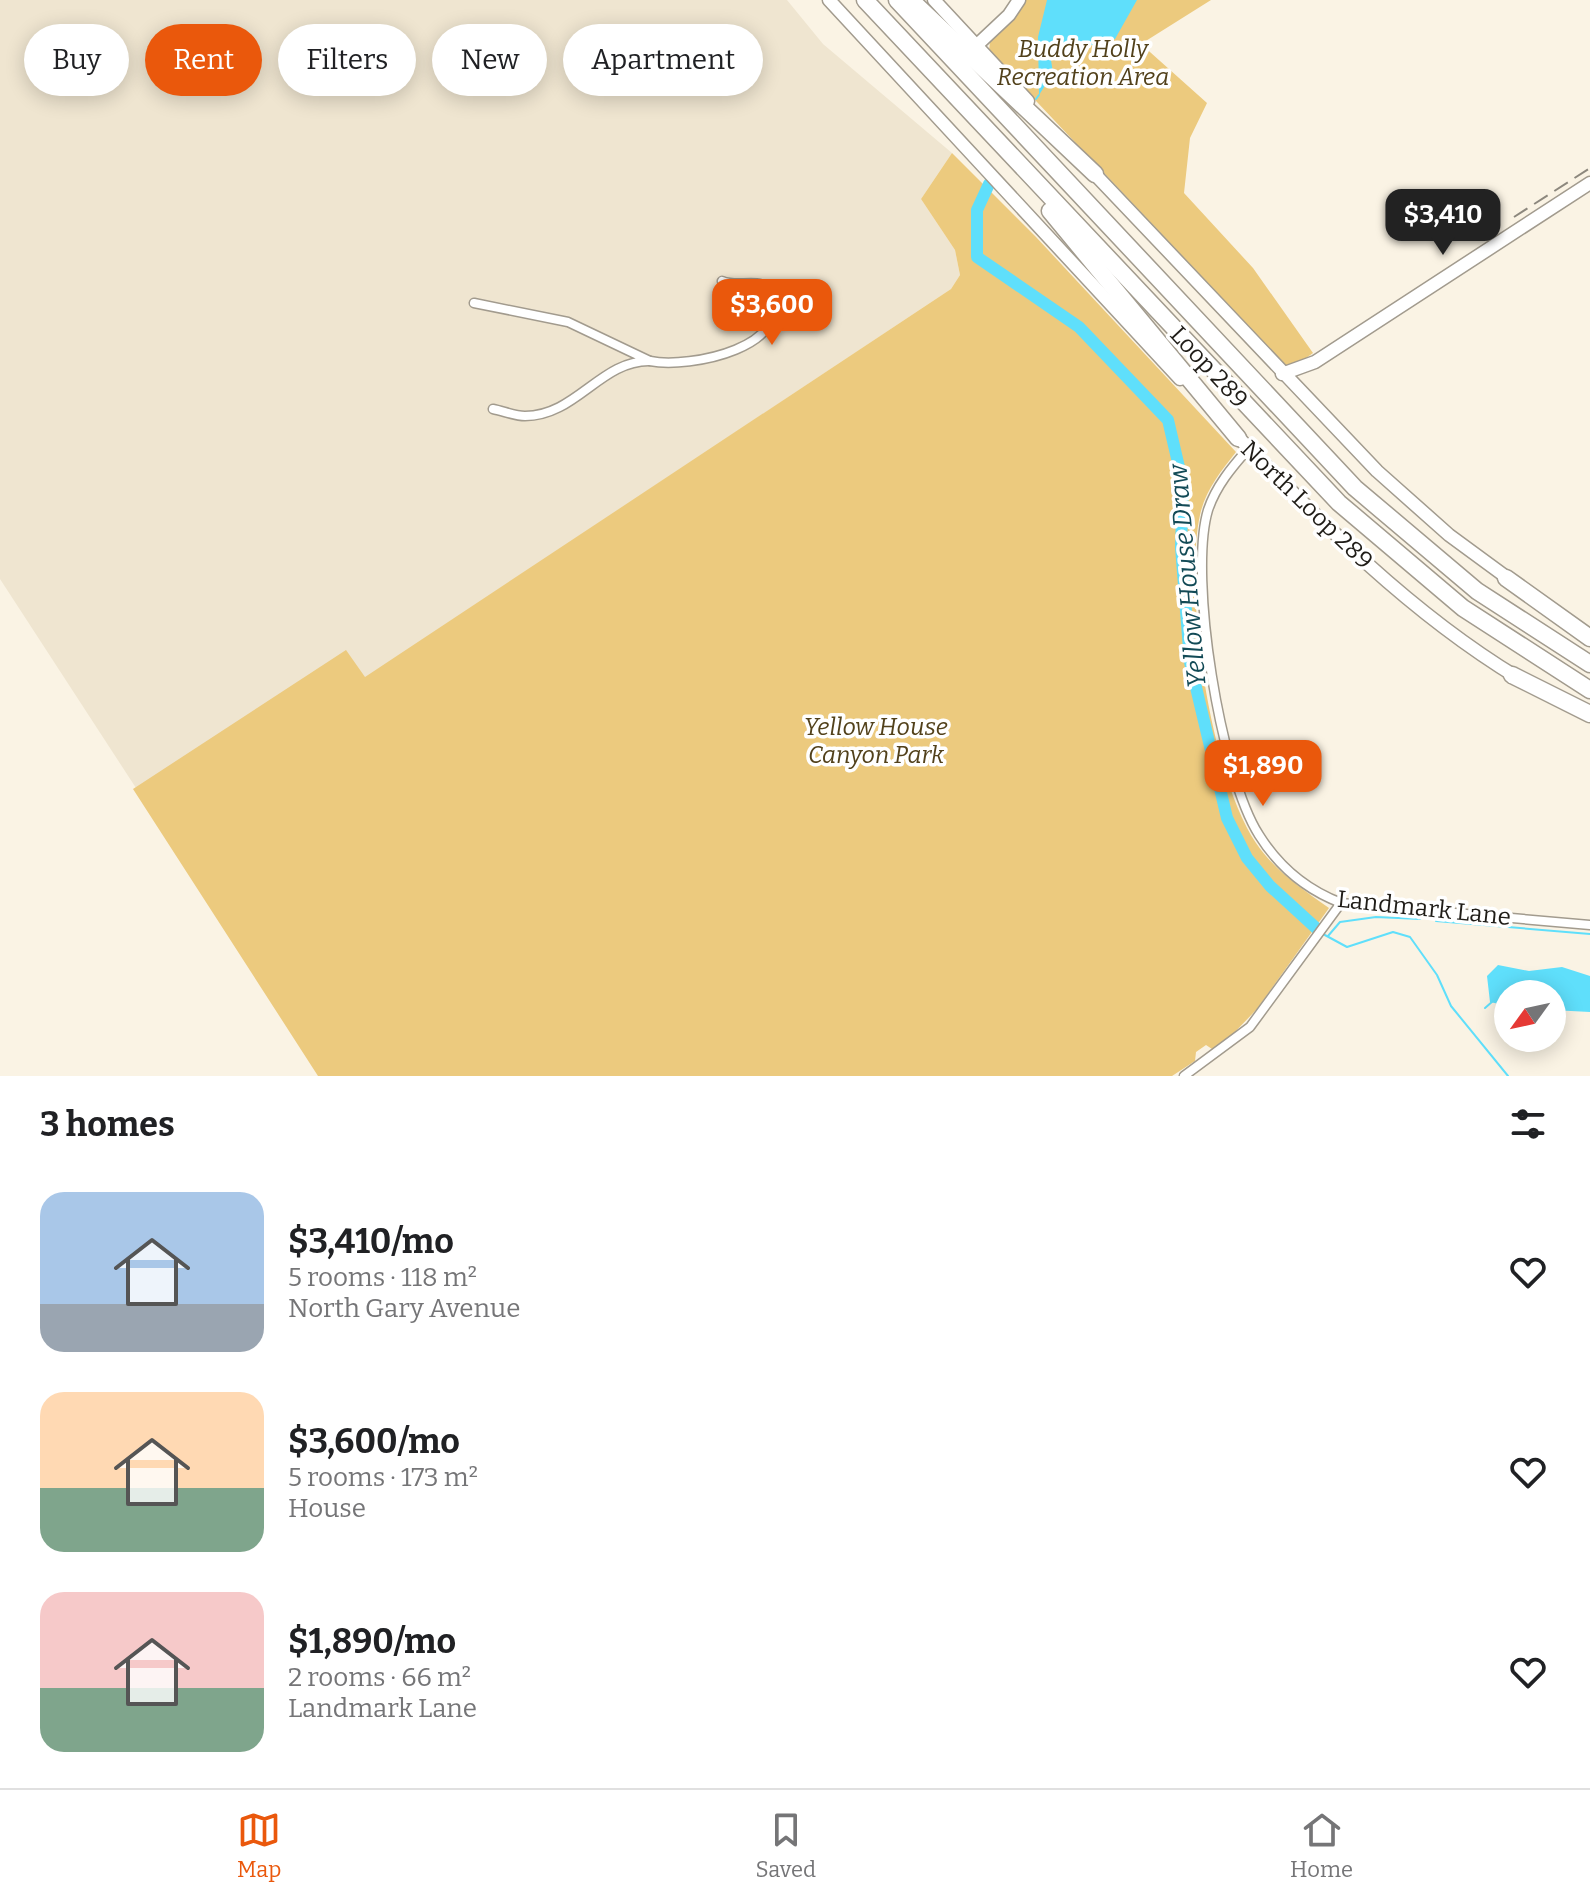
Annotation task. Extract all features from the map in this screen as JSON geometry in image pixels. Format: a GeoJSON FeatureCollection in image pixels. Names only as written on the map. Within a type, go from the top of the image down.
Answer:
{"type":"FeatureCollection","features":[{"type":"Feature","properties":{"kind":"highway","name":"Loop 289"},"geometry":{"type":"LineString","coordinates":[[865,0],[1247,408],[1360,523],[1463,608],[1590,690]]}},
{"type":"Feature","properties":{"kind":"highway","name":"Loop 289"},"geometry":{"type":"LineString","coordinates":[[897,0],[1355,488],[1477,591],[1590,664]]}},
{"type":"Feature","properties":{"kind":"highway"},"geometry":{"type":"LineString","coordinates":[[911,0],[1095,174]]}},
{"type":"Feature","properties":{"kind":"highway"},"geometry":{"type":"LineString","coordinates":[[999,143],[1151,337],[1243,444]]}},
{"type":"Feature","properties":{"kind":"highway"},"geometry":{"type":"LineString","coordinates":[[1506,578],[1590,638]]}},
{"type":"Feature","properties":{"kind":"highway"},"geometry":{"type":"LineString","coordinates":[[1512,675],[1590,714]]}},
{"type":"Feature","properties":{"kind":"main road","name":"North Loop 289"},"geometry":{"type":"LineString","coordinates":[[829,0],[1107,302],[1330,531],[1392,586],[1512,675],[1590,722]]}},
{"type":"Feature","properties":{"kind":"main road"},"geometry":{"type":"LineString","coordinates":[[934,0],[1300,393],[1414,505],[1506,578],[1590,630]]}},
{"type":"Feature","properties":{"kind":"main road"},"geometry":{"type":"LineString","coordinates":[[976,46],[1009,15],[1019,0]]}},
{"type":"Feature","properties":{"kind":"main road"},"geometry":{"type":"LineString","coordinates":[[1282,374],[1315,362],[1590,183]]}},
{"type":"Feature","properties":{"kind":"main road"},"geometry":{"type":"LineString","coordinates":[[1300,393],[1302,379],[1315,362]]}},
{"type":"Feature","properties":{"kind":"street"},"geometry":{"type":"LineString","coordinates":[[493,409],[523,416],[549,412],[629,360],[677,364],[741,348],[766,330],[775,309],[769,288],[759,282],[738,285],[722,281]]}},
{"type":"Feature","properties":{"kind":"street"},"geometry":{"type":"LineString","coordinates":[[474,303],[568,322],[650,361]]}},
{"type":"Feature","properties":{"kind":"street","name":"Landmark Lane"},"geometry":{"type":"LineString","coordinates":[[1243,444],[1214,496],[1202,545],[1206,619],[1229,755],[1244,806],[1267,847],[1306,887],[1341,903],[1590,925]]}},
{"type":"Feature","properties":{"kind":"street"},"geometry":{"type":"LineString","coordinates":[[1184,1076],[1250,1027],[1341,903]]}},
{"type":"Feature","properties":{"kind":"shaded area"},"geometry":{"type":"Polygon","coordinates":[[[0,0],[787,0],[823,44],[952,153],[921,199],[955,250],[960,275],[951,289],[365,678],[346,651],[136,788],[0,579],[0,0]]]}},
{"type":"Feature","properties":{"kind":"green space","name":"Buddy Holly Recreation Area"},"geometry":{"type":"Polygon","coordinates":[[[1024,0],[1211,0],[1141,44],[1207,103],[1190,138],[1184,193],[1253,268],[1313,353],[1295,366],[1287,367],[989,51],[990,42],[1008,25],[1024,0]]]}},
{"type":"Feature","properties":{"kind":"green space","name":"Yellow House Canyon Park"},"geometry":{"type":"Polygon","coordinates":[[[952,153],[1036,237],[1236,452],[1206,498],[1200,515],[1196,549],[1198,636],[1214,731],[1240,813],[1256,843],[1280,871],[1329,908],[1257,1009],[1231,1036],[1212,1049],[1206,1045],[1196,1052],[1195,1061],[1172,1076],[318,1076],[133,789],[346,650],[365,677],[951,289],[960,275],[955,250],[921,199],[952,153]]]}},
{"type":"Feature","properties":{"kind":"water"},"geometry":{"type":"Polygon","coordinates":[[[1047,0],[1137,0],[1115,39],[1065,52],[1051,60],[1053,73],[1039,95],[1038,37],[1047,0]]]}},
{"type":"Feature","properties":{"kind":"water"},"geometry":{"type":"Polygon","coordinates":[[[1498,965],[1529,971],[1562,967],[1590,976],[1590,1012],[1566,1011],[1566,980],[1494,980],[1494,1003],[1490,1002],[1487,976],[1498,965]]]}},
{"type":"Feature","properties":{"kind":"waterway","name":"Yellow House Draw"},"geometry":{"type":"LineString","coordinates":[[1036,99],[1039,95]]}},
{"type":"Feature","properties":{"kind":"waterway","name":"Yellow House Draw"},"geometry":{"type":"LineString","coordinates":[[989,184],[977,210],[977,257],[1079,327],[1168,420],[1183,484],[1181,547],[1190,662],[1227,818],[1247,858],[1270,886],[1316,928]]}},
{"type":"Feature","properties":{"kind":"waterway"},"geometry":{"type":"LineString","coordinates":[[1328,936],[1340,922],[1376,917],[1420,919]]}},
{"type":"Feature","properties":{"kind":"waterway"},"geometry":{"type":"LineString","coordinates":[[1436,921],[1590,934]]}},
{"type":"Feature","properties":{"kind":"waterway","name":"Yellow House Draw"},"geometry":{"type":"LineString","coordinates":[[1323,934],[1347,947],[1393,932],[1410,937],[1437,975],[1451,1006],[1508,1076]]}},
{"type":"Feature","properties":{"kind":"waterway"},"geometry":{"type":"LineString","coordinates":[[1485,1008],[1493,1001]]}},
{"type":"Feature","properties":{"kind":"railway"},"geometry":{"type":"LineString","coordinates":[[1514,217],[1590,168]]}}]}
